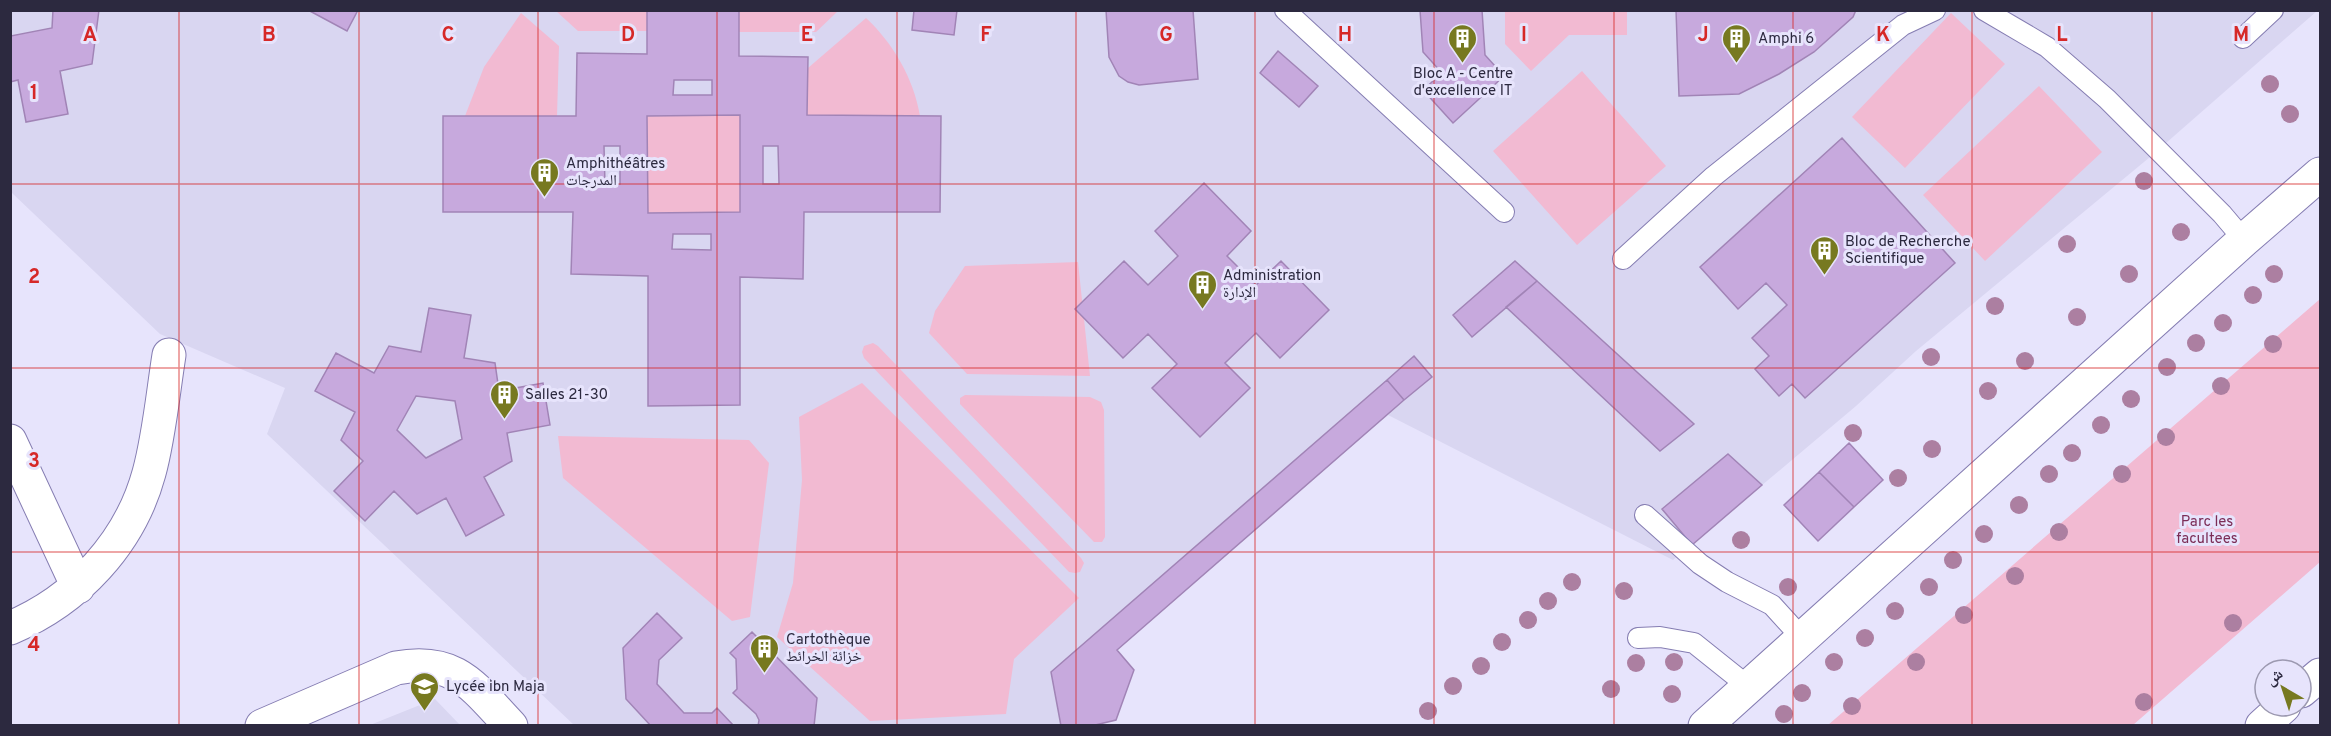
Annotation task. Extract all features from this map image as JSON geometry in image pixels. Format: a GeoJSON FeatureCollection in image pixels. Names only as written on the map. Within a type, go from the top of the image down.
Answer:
{"type":"FeatureCollection","features":[{"type":"Feature","properties":{"kind":"street"},"geometry":{"type":"LineString","coordinates":[[1705,726],[2320,174]]}},
{"type":"Feature","properties":{"kind":"street"},"geometry":{"type":"LineString","coordinates":[[10,628],[35,617],[78,588],[120,539],[138,507],[150,472],[169,355]]}},
{"type":"Feature","properties":{"kind":"street"},"geometry":{"type":"LineString","coordinates":[[10,441],[78,588]]}},
{"type":"Feature","properties":{"kind":"street"},"geometry":{"type":"LineString","coordinates":[[262,726],[396,668],[417,664],[439,667],[460,675],[511,726]]}},
{"type":"Feature","properties":{"kind":"lane"},"geometry":{"type":"LineString","coordinates":[[1285,10],[1504,212]]}},
{"type":"Feature","properties":{"kind":"lane"},"geometry":{"type":"LineString","coordinates":[[1623,259],[1714,176],[1903,25],[1935,10]]}},
{"type":"Feature","properties":{"kind":"lane"},"geometry":{"type":"LineString","coordinates":[[1984,10],[2047,47],[2107,99],[2222,214],[2244,240]]}},
{"type":"Feature","properties":{"kind":"lane"},"geometry":{"type":"LineString","coordinates":[[2243,38],[2273,10]]}},
{"type":"Feature","properties":{"kind":"lane"},"geometry":{"type":"LineString","coordinates":[[1646,514],[1700,564],[1727,582],[1772,605],[1802,638]]}},
{"type":"Feature","properties":{"kind":"lane"},"geometry":{"type":"LineString","coordinates":[[1638,638],[1660,638],[1694,643],[1749,687]]}},
{"type":"Feature","properties":{"kind":"shaded area"},"geometry":{"type":"Polygon","coordinates":[[[10,11],[2317,11],[2150,157],[1916,351],[1856,406],[1673,560],[1388,415],[1117,650],[1134,670],[1116,720],[1091,726],[574,725],[267,434],[285,388],[160,334],[11,192],[10,11]]]}},
{"type":"Feature","properties":{"kind":"shaded area","name":"Lycée ibn Maja"},"geometry":{"type":"Polygon","coordinates":[[[435,699],[460,725],[370,725],[435,699]]]}},
{"type":"Feature","properties":{"kind":"green space"},"geometry":{"type":"Polygon","coordinates":[[[739,10],[838,11],[816,32],[739,32],[739,10]]]}},
{"type":"Feature","properties":{"kind":"green space"},"geometry":{"type":"Polygon","coordinates":[[[556,11],[647,11],[647,31],[578,31],[556,11]]]}},
{"type":"Feature","properties":{"kind":"green space"},"geometry":{"type":"Polygon","coordinates":[[[1505,11],[1627,11],[1627,35],[1569,35],[1531,71],[1505,44],[1505,11]]]}},
{"type":"Feature","properties":{"kind":"green space"},"geometry":{"type":"Polygon","coordinates":[[[521,13],[559,46],[557,116],[465,116],[484,67],[521,13]]]}},
{"type":"Feature","properties":{"kind":"green space"},"geometry":{"type":"Polygon","coordinates":[[[1951,13],[2005,64],[1905,168],[1852,117],[1951,13]]]}},
{"type":"Feature","properties":{"kind":"green space"},"geometry":{"type":"Polygon","coordinates":[[[866,18],[901,62],[913,89],[920,116],[807,115],[808,68],[866,18]]]}},
{"type":"Feature","properties":{"kind":"green space"},"geometry":{"type":"Polygon","coordinates":[[[1582,71],[1666,166],[1577,245],[1493,151],[1582,71]]]}},
{"type":"Feature","properties":{"kind":"green space"},"geometry":{"type":"Polygon","coordinates":[[[2039,86],[2102,152],[1985,261],[1923,195],[2039,86]]]}},
{"type":"Feature","properties":{"kind":"green space"},"geometry":{"type":"Polygon","coordinates":[[[740,115],[740,212],[648,213],[647,116],[740,115]]]}},
{"type":"Feature","properties":{"kind":"green space"},"geometry":{"type":"Polygon","coordinates":[[[1078,262],[1090,376],[967,374],[929,333],[935,311],[965,266],[1078,262]]]}},
{"type":"Feature","properties":{"kind":"green space","name":"Parc les facultees"},"geometry":{"type":"Polygon","coordinates":[[[2320,299],[2320,562],[2133,725],[1828,725],[2320,299]]]}},
{"type":"Feature","properties":{"kind":"green space"},"geometry":{"type":"Polygon","coordinates":[[[873,343],[1081,558],[1084,563],[1080,572],[1069,572],[864,358],[862,352],[864,346],[873,343]]]}},
{"type":"Feature","properties":{"kind":"green space"},"geometry":{"type":"Polygon","coordinates":[[[862,383],[1079,598],[1014,659],[1006,714],[870,721],[777,637],[793,583],[802,480],[799,417],[862,383]]]}},
{"type":"Feature","properties":{"kind":"green space"},"geometry":{"type":"Polygon","coordinates":[[[965,395],[1090,397],[1101,402],[1104,410],[1105,537],[1102,542],[1094,542],[960,404],[960,398],[965,395]]]}},
{"type":"Feature","properties":{"kind":"green space"},"geometry":{"type":"Polygon","coordinates":[[[558,436],[749,440],[769,463],[750,617],[732,621],[563,478],[558,436]]]}},
{"type":"Feature","properties":{"kind":"building"},"geometry":{"type":"Polygon","coordinates":[[[53,10],[99,10],[92,64],[60,71],[68,114],[26,122],[18,80],[10,82],[10,34],[11,36],[52,28],[53,10]]]}},
{"type":"Feature","properties":{"kind":"building"},"geometry":{"type":"Polygon","coordinates":[[[308,10],[358,10],[347,31],[308,10]]]}},
{"type":"Feature","properties":{"kind":"building","name":"Amphithéâtres المدرجات"},"geometry":{"type":"Polygon","coordinates":[[[647,10],[739,10],[739,56],[808,57],[807,115],[941,116],[940,212],[804,212],[803,279],[740,277],[740,405],[648,406],[648,276],[571,274],[573,212],[443,212],[443,116],[576,116],[577,53],[647,54],[647,10]],[[674,80],[673,95],[712,95],[712,80],[674,80]],[[740,115],[647,116],[648,213],[740,212],[740,115]],[[604,146],[605,185],[620,184],[620,146],[604,146]],[[763,146],[763,184],[779,184],[778,146],[763,146]],[[673,234],[672,249],[711,250],[711,234],[673,234]]]}},
{"type":"Feature","properties":{"kind":"building"},"geometry":{"type":"Polygon","coordinates":[[[914,10],[957,10],[954,35],[912,30],[914,10]]]}},
{"type":"Feature","properties":{"kind":"building"},"geometry":{"type":"Polygon","coordinates":[[[1106,10],[1193,10],[1198,79],[1139,85],[1119,76],[1109,57],[1106,10]]]}},
{"type":"Feature","properties":{"kind":"building","name":"Bloc A - Centre d'excellence IT"},"geometry":{"type":"Polygon","coordinates":[[[1420,10],[1482,10],[1485,55],[1504,76],[1453,123],[1423,90],[1442,73],[1423,52],[1420,10]]]}},
{"type":"Feature","properties":{"kind":"building","name":"Amphi 6"},"geometry":{"type":"Polygon","coordinates":[[[1676,10],[1856,10],[1853,17],[1814,52],[1779,74],[1739,94],[1679,96],[1676,10]]]}},
{"type":"Feature","properties":{"kind":"building"},"geometry":{"type":"Polygon","coordinates":[[[1278,51],[1318,86],[1299,107],[1260,73],[1278,51]]]}},
{"type":"Feature","properties":{"kind":"building","name":"Bloc de Recherche Scientifique"},"geometry":{"type":"Polygon","coordinates":[[[1842,138],[1955,263],[1805,398],[1792,384],[1779,396],[1755,369],[1769,356],[1752,338],[1787,305],[1766,283],[1738,309],[1700,267],[1842,138]]]}},
{"type":"Feature","properties":{"kind":"building","name":"Administration الإدارة"},"geometry":{"type":"Polygon","coordinates":[[[1204,183],[1251,231],[1227,256],[1256,285],[1281,261],[1329,310],[1280,358],[1256,333],[1225,363],[1250,388],[1200,437],[1152,388],[1177,364],[1148,334],[1123,358],[1075,309],[1124,261],[1148,285],[1178,256],[1155,231],[1204,183]]]}},
{"type":"Feature","properties":{"kind":"building"},"geometry":{"type":"Polygon","coordinates":[[[1515,261],[1537,281],[1472,337],[1453,315],[1515,261]]]}},
{"type":"Feature","properties":{"kind":"building"},"geometry":{"type":"Polygon","coordinates":[[[1537,281],[1694,424],[1660,451],[1506,307],[1537,281]]]}},
{"type":"Feature","properties":{"kind":"building","name":"Salles 21-30"},"geometry":{"type":"Polygon","coordinates":[[[429,308],[471,315],[464,358],[495,363],[499,391],[543,383],[550,425],[507,433],[512,461],[484,477],[504,515],[466,536],[446,498],[417,514],[394,491],[365,521],[334,491],[363,461],[341,440],[355,412],[315,391],[336,353],[374,373],[389,346],[421,352],[429,308]],[[416,396],[397,430],[426,458],[462,439],[455,401],[416,396]]]}},
{"type":"Feature","properties":{"kind":"building"},"geometry":{"type":"Polygon","coordinates":[[[1414,356],[1432,377],[1404,400],[1387,380],[1414,356]]]}},
{"type":"Feature","properties":{"kind":"building"},"geometry":{"type":"Polygon","coordinates":[[[1387,380],[1404,400],[1117,650],[1134,670],[1116,720],[1091,726],[1061,726],[1051,672],[1387,380]]]}},
{"type":"Feature","properties":{"kind":"building"},"geometry":{"type":"Polygon","coordinates":[[[1849,443],[1883,480],[1854,507],[1819,472],[1849,443]]]}},
{"type":"Feature","properties":{"kind":"building"},"geometry":{"type":"Polygon","coordinates":[[[1728,454],[1762,485],[1692,545],[1662,509],[1728,454]]]}},
{"type":"Feature","properties":{"kind":"building"},"geometry":{"type":"Polygon","coordinates":[[[1819,472],[1854,507],[1818,541],[1784,505],[1819,472]]]}},
{"type":"Feature","properties":{"kind":"building"},"geometry":{"type":"Polygon","coordinates":[[[657,613],[682,638],[659,660],[657,684],[684,713],[712,713],[717,708],[734,726],[651,726],[626,699],[623,648],[657,613]]]}},
{"type":"Feature","properties":{"kind":"building","name":"Cartothèque خزائة الخرائط"},"geometry":{"type":"Polygon","coordinates":[[[752,632],[817,698],[814,726],[758,726],[759,720],[756,714],[733,693],[737,689],[736,659],[730,653],[752,632]]]}},
{"type":"Feature","properties":{"kind":"place","name":"Bloc A - Centre d'excellence IT"},"geometry":{"type":"Point","coordinates":[1463,64]}},
{"type":"Feature","properties":{"kind":"place","name":"Amphi 6"},"geometry":{"type":"Point","coordinates":[1737,64]}},
{"type":"Feature","properties":{"kind":"place","name":"Amphithéâtres المدرجات"},"geometry":{"type":"Point","coordinates":[545,198]}},
{"type":"Feature","properties":{"kind":"place","name":"Bloc de Recherche Scientifique"},"geometry":{"type":"Point","coordinates":[1824,276]}},
{"type":"Feature","properties":{"kind":"place","name":"Administration الإدارة"},"geometry":{"type":"Point","coordinates":[1202,310]}},
{"type":"Feature","properties":{"kind":"place","name":"Salles 21-30"},"geometry":{"type":"Point","coordinates":[504,420]}},
{"type":"Feature","properties":{"kind":"place","name":"Cartothèque خزائة الخرائط"},"geometry":{"type":"Point","coordinates":[765,674]}},
{"type":"Feature","properties":{"kind":"place","name":"Lycée ibn Maja"},"geometry":{"type":"Point","coordinates":[425,712]}}]}
